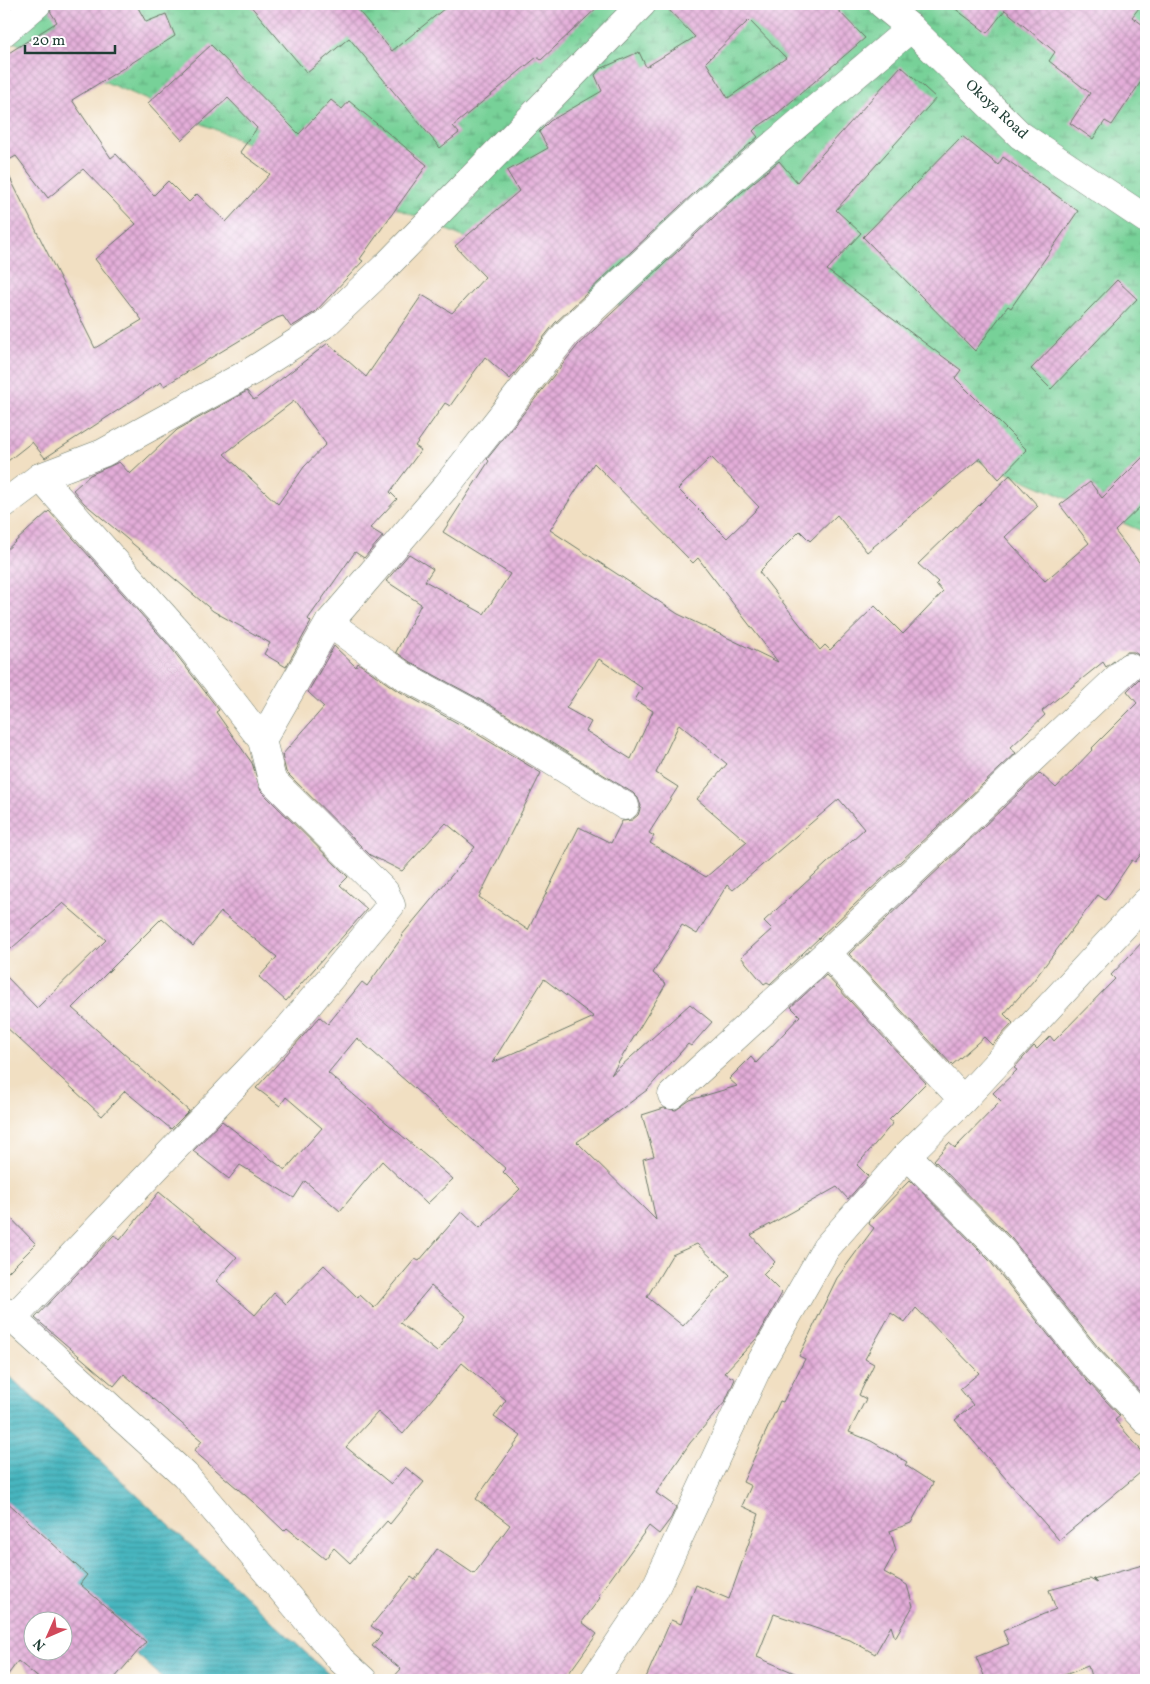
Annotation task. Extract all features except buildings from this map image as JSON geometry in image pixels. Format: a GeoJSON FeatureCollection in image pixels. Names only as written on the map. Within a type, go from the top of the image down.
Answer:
{"type":"FeatureCollection","features":[{"type":"Feature","properties":{"kind":"street"},"geometry":{"type":"LineString","coordinates":[[4,32],[36,4]]}},
{"type":"Feature","properties":{"kind":"street"},"geometry":{"type":"LineString","coordinates":[[4,504],[40,477],[103,453],[252,371],[325,324],[387,265],[642,4]]}},
{"type":"Feature","properties":{"kind":"street","name":"Okoya Road"},"geometry":{"type":"LineString","coordinates":[[882,4],[911,28],[1020,135],[1146,219]]}},
{"type":"Feature","properties":{"kind":"street"},"geometry":{"type":"LineString","coordinates":[[262,740],[329,623],[444,489],[566,334],[720,190],[911,28]]}},
{"type":"Feature","properties":{"kind":"street"},"geometry":{"type":"LineString","coordinates":[[40,477],[184,639],[262,740],[272,780],[385,892],[391,905],[289,1028],[171,1152],[8,1315],[185,1475],[341,1660],[363,1680]]}},
{"type":"Feature","properties":{"kind":"street"},"geometry":{"type":"LineString","coordinates":[[329,623],[402,675],[482,718],[625,806]]}},
{"type":"Feature","properties":{"kind":"street"},"geometry":{"type":"LineString","coordinates":[[672,1095],[827,953],[1129,667]]}},
{"type":"Feature","properties":{"kind":"street"},"geometry":{"type":"LineString","coordinates":[[594,1680],[654,1591],[757,1369],[826,1248],[906,1155],[963,1100],[1146,902]]}},
{"type":"Feature","properties":{"kind":"street"},"geometry":{"type":"LineString","coordinates":[[827,953],[963,1100]]}},
{"type":"Feature","properties":{"kind":"street"},"geometry":{"type":"LineString","coordinates":[[906,1155],[1001,1250],[1085,1356],[1146,1421]]}},
{"type":"Feature","properties":{"kind":"green space"},"geometry":{"type":"Polygon","coordinates":[[[4,4],[1146,4],[1146,533],[4,38],[4,4]]]}},
{"type":"Feature","properties":{"kind":"water"},"geometry":{"type":"Polygon","coordinates":[[[4,1371],[335,1680],[165,1680],[4,1534],[4,1371]]]}}]}
